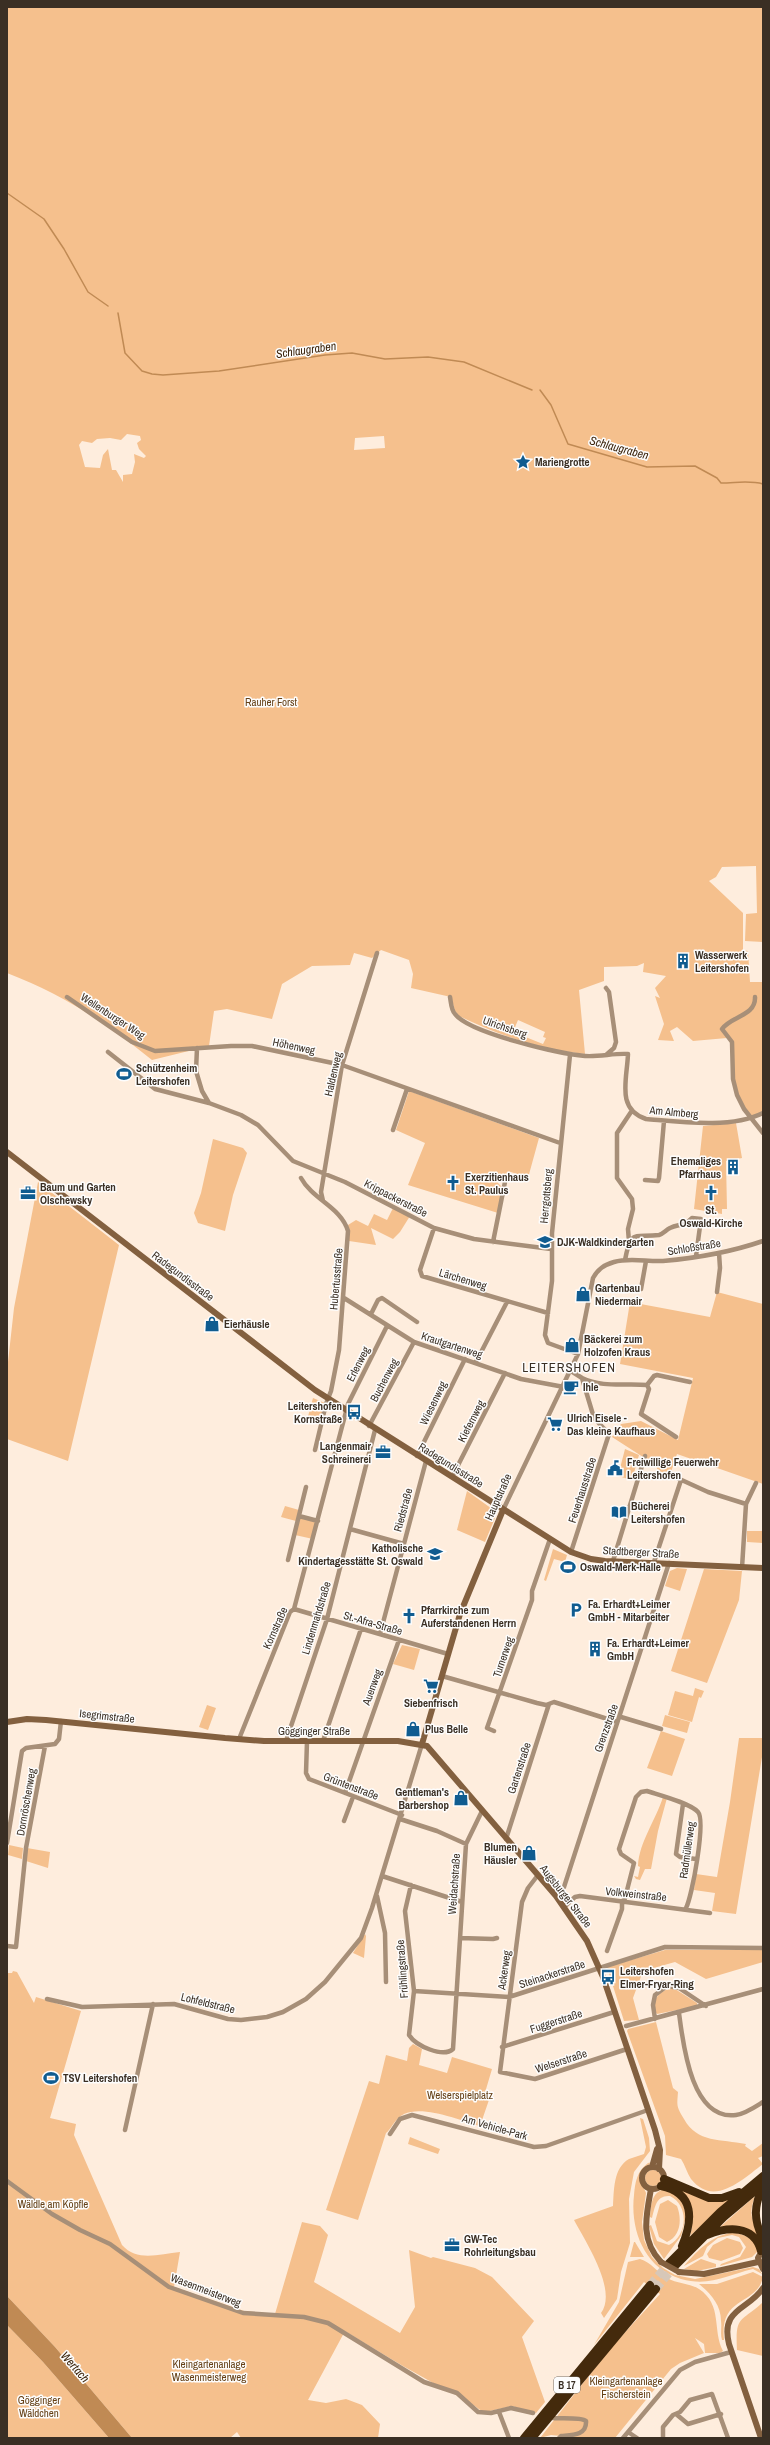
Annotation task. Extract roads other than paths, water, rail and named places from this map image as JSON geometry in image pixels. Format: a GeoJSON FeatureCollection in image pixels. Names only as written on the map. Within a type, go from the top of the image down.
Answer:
{"type":"FeatureCollection","features":[{"type":"Feature","properties":{"kind":"highway"},"geometry":{"type":"LineString","coordinates":[[679,2252],[763,2176]]}},
{"type":"Feature","properties":{"kind":"highway"},"geometry":{"type":"LineString","coordinates":[[662,2182],[713,2198],[728,2197],[746,2190]]}},
{"type":"Feature","properties":{"kind":"highway"},"geometry":{"type":"LineString","coordinates":[[662,2182],[678,2193],[689,2209],[689,2228],[679,2252],[671,2266]]}},
{"type":"Feature","properties":{"kind":"highway"},"geometry":{"type":"LineString","coordinates":[[671,2266],[763,2185]]}},
{"type":"Feature","properties":{"kind":"highway"},"geometry":{"type":"LineString","coordinates":[[763,2185],[754,2212],[757,2226],[763,2239]]}},
{"type":"Feature","properties":{"kind":"highway"},"geometry":{"type":"LineString","coordinates":[[703,2237],[725,2229],[739,2229],[756,2239],[762,2250]]}},
{"type":"Feature","properties":{"kind":"highway","name":"B 17"},"geometry":{"type":"LineString","coordinates":[[524,2438],[653,2287],[532,2438]]}},
{"type":"Feature","properties":{"kind":"street","name":"Haldenweg"},"geometry":{"type":"LineString","coordinates":[[323,1202],[321,1192],[342,1065],[377,953]]}},
{"type":"Feature","properties":{"kind":"street"},"geometry":{"type":"LineString","coordinates":[[606,988],[609,992],[616,1042],[614,1048],[606,1055]]}},
{"type":"Feature","properties":{"kind":"street","name":"Ulrichsberg"},"geometry":{"type":"LineString","coordinates":[[450,996],[455,1015],[467,1022],[499,1036],[570,1055]]}},
{"type":"Feature","properties":{"kind":"street","name":"Wellenburger Weg"},"geometry":{"type":"LineString","coordinates":[[67,997],[132,1042],[155,1051],[197,1048]]}},
{"type":"Feature","properties":{"kind":"street"},"geometry":{"type":"LineString","coordinates":[[754,997],[755,1003],[751,1010],[727,1022],[722,1029],[732,1042],[733,1079],[737,1095],[763,1133]]}},
{"type":"Feature","properties":{"kind":"street","name":"Höhenweg"},"geometry":{"type":"LineString","coordinates":[[197,1048],[252,1046],[342,1065],[560,1143]]}},
{"type":"Feature","properties":{"kind":"street"},"geometry":{"type":"LineString","coordinates":[[197,1048],[196,1072],[202,1091],[209,1103]]}},
{"type":"Feature","properties":{"kind":"street"},"geometry":{"type":"LineString","coordinates":[[108,1052],[155,1089],[209,1103]]}},
{"type":"Feature","properties":{"kind":"street"},"geometry":{"type":"LineString","coordinates":[[570,1055],[628,1054],[625,1101],[631,1112],[617,1133],[617,1178],[633,1204],[633,1215],[628,1229],[629,1242],[625,1260]]}},
{"type":"Feature","properties":{"kind":"street","name":"Herrgottsberg"},"geometry":{"type":"LineString","coordinates":[[570,1055],[560,1143],[551,1249],[552,1281],[545,1335],[548,1343],[578,1354]]}},
{"type":"Feature","properties":{"kind":"street"},"geometry":{"type":"LineString","coordinates":[[393,1130],[407,1089]]}},
{"type":"Feature","properties":{"kind":"street","name":"Krippackerstraße"},"geometry":{"type":"LineString","coordinates":[[209,1103],[241,1115],[258,1126],[294,1161],[324,1174],[434,1228],[493,1242],[551,1249]]}},
{"type":"Feature","properties":{"kind":"street","name":"Am Almberg"},"geometry":{"type":"LineString","coordinates":[[631,1112],[646,1119],[702,1123],[752,1119]]}},
{"type":"Feature","properties":{"kind":"street"},"geometry":{"type":"LineString","coordinates":[[752,1119],[763,1113]]}},
{"type":"Feature","properties":{"kind":"street"},"geometry":{"type":"LineString","coordinates":[[645,1180],[658,1181],[659,1178],[664,1120]]}},
{"type":"Feature","properties":{"kind":"street","name":"Radegundisstraße"},"geometry":{"type":"LineString","coordinates":[[7,1152],[328,1399],[503,1510]]}},
{"type":"Feature","properties":{"kind":"street","name":"Hubertusstraße"},"geometry":{"type":"LineString","coordinates":[[301,1178],[309,1190],[342,1216],[348,1231],[344,1298],[338,1350],[328,1399]]}},
{"type":"Feature","properties":{"kind":"street"},"geometry":{"type":"LineString","coordinates":[[493,1242],[505,1182]]}},
{"type":"Feature","properties":{"kind":"street"},"geometry":{"type":"LineString","coordinates":[[629,1242],[634,1237],[642,1234],[660,1235],[670,1228],[686,1224],[692,1218],[701,1219],[696,1256]]}},
{"type":"Feature","properties":{"kind":"street","name":"Lärchenweg"},"geometry":{"type":"LineString","coordinates":[[434,1228],[420,1270],[422,1276],[548,1313]]}},
{"type":"Feature","properties":{"kind":"street","name":"Schloßstraße"},"geometry":{"type":"LineString","coordinates":[[604,1266],[625,1260],[646,1261],[719,1253],[763,1241]]}},
{"type":"Feature","properties":{"kind":"street"},"geometry":{"type":"LineString","coordinates":[[717,1292],[720,1268],[719,1253]]}},
{"type":"Feature","properties":{"kind":"street"},"geometry":{"type":"LineString","coordinates":[[641,1289],[646,1261]]}},
{"type":"Feature","properties":{"kind":"street","name":"Hauptstraße"},"geometry":{"type":"LineString","coordinates":[[422,1744],[464,1603],[503,1510],[572,1371],[578,1354],[593,1278],[597,1271],[604,1266]]}},
{"type":"Feature","properties":{"kind":"street","name":"Krautgartenweg"},"geometry":{"type":"LineString","coordinates":[[344,1298],[414,1342],[530,1381],[564,1387]]}},
{"type":"Feature","properties":{"kind":"street"},"geometry":{"type":"LineString","coordinates":[[371,1314],[378,1300],[382,1298],[417,1322]]}},
{"type":"Feature","properties":{"kind":"street"},"geometry":{"type":"LineString","coordinates":[[476,1362],[507,1302]]}},
{"type":"Feature","properties":{"kind":"street","name":"Erlenweg"},"geometry":{"type":"LineString","coordinates":[[346,1411],[348,1404],[387,1326]]}},
{"type":"Feature","properties":{"kind":"street","name":"Buchenweg"},"geometry":{"type":"LineString","coordinates":[[369,1426],[414,1342]]}},
{"type":"Feature","properties":{"kind":"street","name":"Wiesenweg"},"geometry":{"type":"LineString","coordinates":[[417,1456],[465,1359]]}},
{"type":"Feature","properties":{"kind":"street"},"geometry":{"type":"LineString","coordinates":[[572,1371],[588,1381],[616,1385],[628,1383],[647,1385]]}},
{"type":"Feature","properties":{"kind":"street","name":"Kiefernweg"},"geometry":{"type":"LineString","coordinates":[[452,1477],[505,1372]]}},
{"type":"Feature","properties":{"kind":"street"},"geometry":{"type":"LineString","coordinates":[[647,1385],[654,1376],[657,1375],[690,1382]]}},
{"type":"Feature","properties":{"kind":"street","name":"Feuerhausstraße"},"geometry":{"type":"LineString","coordinates":[[571,1552],[609,1434],[594,1418],[582,1378]]}},
{"type":"Feature","properties":{"kind":"street"},"geometry":{"type":"LineString","coordinates":[[647,1385],[649,1389],[641,1414],[676,1437]]}},
{"type":"Feature","properties":{"kind":"street"},"geometry":{"type":"LineString","coordinates":[[315,1450],[328,1399]]}},
{"type":"Feature","properties":{"kind":"street","name":"Kornstraße"},"geometry":{"type":"LineString","coordinates":[[239,1739],[290,1612],[294,1609],[346,1411]]}},
{"type":"Feature","properties":{"kind":"street","name":"Lindenmahdstraße"},"geometry":{"type":"LineString","coordinates":[[286,1741],[327,1619],[375,1430]]}},
{"type":"Feature","properties":{"kind":"street"},"geometry":{"type":"LineString","coordinates":[[613,1561],[645,1456]]}},
{"type":"Feature","properties":{"kind":"street","name":"Riedstraße"},"geometry":{"type":"LineString","coordinates":[[380,1634],[426,1461]]}},
{"type":"Feature","properties":{"kind":"street"},"geometry":{"type":"LineString","coordinates":[[675,1477],[708,1492],[746,1504]]}},
{"type":"Feature","properties":{"kind":"street"},"geometry":{"type":"LineString","coordinates":[[654,1562],[681,1480]]}},
{"type":"Feature","properties":{"kind":"street"},"geometry":{"type":"LineString","coordinates":[[742,1568],[746,1504],[756,1483]]}},
{"type":"Feature","properties":{"kind":"street"},"geometry":{"type":"LineString","coordinates":[[288,1560],[306,1487]]}},
{"type":"Feature","properties":{"kind":"street","name":"Stadtberger Straße"},"geometry":{"type":"LineString","coordinates":[[503,1510],[571,1552],[591,1559],[763,1568]]}},
{"type":"Feature","properties":{"kind":"street"},"geometry":{"type":"LineString","coordinates":[[299,1516],[318,1521]]}},
{"type":"Feature","properties":{"kind":"street"},"geometry":{"type":"LineString","coordinates":[[350,1529],[404,1544]]}},
{"type":"Feature","properties":{"kind":"street","name":"Turnerweg"},"geometry":{"type":"LineString","coordinates":[[494,1730],[487,1728],[532,1600],[532,1591],[550,1539]]}},
{"type":"Feature","properties":{"kind":"street","name":"Grenzstraße"},"geometry":{"type":"LineString","coordinates":[[556,1896],[564,1887],[617,1722],[621,1717],[669,1563]]}},
{"type":"Feature","properties":{"kind":"street","name":"St.-Afra-Straße"},"geometry":{"type":"LineString","coordinates":[[294,1609],[448,1654]]}},
{"type":"Feature","properties":{"kind":"street"},"geometry":{"type":"LineString","coordinates":[[323,1741],[361,1629]]}},
{"type":"Feature","properties":{"kind":"street","name":"Auenweg"},"geometry":{"type":"LineString","coordinates":[[345,1793],[399,1640]]}},
{"type":"Feature","properties":{"kind":"street"},"geometry":{"type":"LineString","coordinates":[[442,1676],[543,1705],[554,1702],[617,1722]]}},
{"type":"Feature","properties":{"kind":"street","name":"Gartenstraße"},"geometry":{"type":"LineString","coordinates":[[506,1838],[549,1704]]}},
{"type":"Feature","properties":{"kind":"street"},"geometry":{"type":"LineString","coordinates":[[621,1717],[661,1729]]}},
{"type":"Feature","properties":{"kind":"street","name":"Isegrimstraße"},"geometry":{"type":"LineString","coordinates":[[7,1722],[27,1719],[61,1721],[205,1737]]}},
{"type":"Feature","properties":{"kind":"street"},"geometry":{"type":"LineString","coordinates":[[7,1843],[22,1751],[26,1748],[45,1746],[57,1742],[61,1721]]}},
{"type":"Feature","properties":{"kind":"street","name":"Gögginger Straße"},"geometry":{"type":"LineString","coordinates":[[205,1737],[286,1741],[398,1741],[422,1744]]}},
{"type":"Feature","properties":{"kind":"street","name":"Grüntenstraße"},"geometry":{"type":"LineString","coordinates":[[307,1741],[306,1773],[309,1779],[466,1844]]}},
{"type":"Feature","properties":{"kind":"street","name":"Augsburger Straße"},"geometry":{"type":"LineString","coordinates":[[422,1744],[433,1753],[556,1896],[587,1941],[599,1968],[658,2139]]}},
{"type":"Feature","properties":{"kind":"street","name":"Lohfeldstraße"},"geometry":{"type":"LineString","coordinates":[[47,1999],[82,2007],[174,2004],[228,2019],[254,2020],[283,2012],[316,1990],[351,1952],[361,1938],[401,1817],[422,1744]]}},
{"type":"Feature","properties":{"kind":"street","name":"Dornröschenweg"},"geometry":{"type":"LineString","coordinates":[[7,1946],[16,1947],[24,1860],[45,1746]]}},
{"type":"Feature","properties":{"kind":"street","name":"Radmüllerweg"},"geometry":{"type":"LineString","coordinates":[[623,1902],[634,1864],[621,1854],[620,1849],[638,1794],[647,1791],[696,1810],[701,1818],[696,1859],[686,1908]]}},
{"type":"Feature","properties":{"kind":"street"},"geometry":{"type":"LineString","coordinates":[[344,1821],[354,1797]]}},
{"type":"Feature","properties":{"kind":"street"},"geometry":{"type":"LineString","coordinates":[[683,1804],[676,1854],[680,1857],[696,1859]]}},
{"type":"Feature","properties":{"kind":"street","name":"Weidachstraße"},"geometry":{"type":"LineString","coordinates":[[444,2053],[453,2049],[466,1844],[482,1811]]}},
{"type":"Feature","properties":{"kind":"street","name":"Ackerweg"},"geometry":{"type":"LineString","coordinates":[[500,2072],[502,2047],[522,1902],[528,1888],[538,1875]]}},
{"type":"Feature","properties":{"kind":"street"},"geometry":{"type":"LineString","coordinates":[[382,1876],[462,1902]]}},
{"type":"Feature","properties":{"kind":"street","name":"Frühlingstraße"},"geometry":{"type":"LineString","coordinates":[[411,1885],[405,1910],[414,1991],[410,2035],[419,2045],[444,2053]]}},
{"type":"Feature","properties":{"kind":"street"},"geometry":{"type":"LineString","coordinates":[[376,1895],[385,1933],[386,1982]]}},
{"type":"Feature","properties":{"kind":"street","name":"Volkweinstraße"},"geometry":{"type":"LineString","coordinates":[[564,1907],[575,1897],[580,1896],[686,1908],[710,1913]]}},
{"type":"Feature","properties":{"kind":"street"},"geometry":{"type":"LineString","coordinates":[[607,1951],[622,1910],[623,1902]]}},
{"type":"Feature","properties":{"kind":"street"},"geometry":{"type":"LineString","coordinates":[[460,1938],[493,1940],[497,1938]]}},
{"type":"Feature","properties":{"kind":"street","name":"Steinackerstraße"},"geometry":{"type":"LineString","coordinates":[[414,1991],[509,1997],[664,1947],[763,1948]]}},
{"type":"Feature","properties":{"kind":"street"},"geometry":{"type":"LineString","coordinates":[[655,2019],[652,2005],[655,1995],[667,1986],[679,1988],[706,2006]]}},
{"type":"Feature","properties":{"kind":"street"},"geometry":{"type":"LineString","coordinates":[[626,2026],[706,2006],[763,1989]]}},
{"type":"Feature","properties":{"kind":"street"},"geometry":{"type":"LineString","coordinates":[[125,2130],[153,2004]]}},
{"type":"Feature","properties":{"kind":"street","name":"Fuggerstraße"},"geometry":{"type":"LineString","coordinates":[[502,2047],[614,2012]]}},
{"type":"Feature","properties":{"kind":"street"},"geometry":{"type":"LineString","coordinates":[[679,2013],[686,2058],[696,2086],[709,2107],[717,2113],[736,2116],[763,2102]]}},
{"type":"Feature","properties":{"kind":"street","name":"Welserstraße"},"geometry":{"type":"LineString","coordinates":[[500,2072],[535,2079],[627,2048]]}},
{"type":"Feature","properties":{"kind":"street","name":"Am Vehicle-Park"},"geometry":{"type":"LineString","coordinates":[[390,2134],[400,2119],[412,2114],[534,2147],[546,2146],[648,2110]]}},
{"type":"Feature","properties":{"kind":"street"},"geometry":{"type":"LineString","coordinates":[[652,2167],[658,2139]]}},
{"type":"Feature","properties":{"kind":"street"},"geometry":{"type":"LineString","coordinates":[[658,2139],[659,2169],[662,2182],[651,2189],[646,2212],[646,2233],[654,2253],[671,2266],[704,2274],[758,2262]]}},
{"type":"Feature","properties":{"kind":"street"},"geometry":{"type":"LineString","coordinates":[[651,2189],[644,2185],[642,2178],[644,2171],[652,2167],[659,2169]]}},
{"type":"Feature","properties":{"kind":"street","name":"Wasenmeisterweg"},"geometry":{"type":"LineString","coordinates":[[7,2181],[58,2217],[80,2230],[110,2244],[169,2287],[243,2314],[304,2317],[328,2323],[424,2382],[457,2393],[478,2412],[499,2412],[511,2408],[534,2413]]}},
{"type":"Feature","properties":{"kind":"street"},"geometry":{"type":"LineString","coordinates":[[758,2262],[762,2250]]}},
{"type":"Feature","properties":{"kind":"street"},"geometry":{"type":"LineString","coordinates":[[758,2262],[763,2269]]}},
{"type":"Feature","properties":{"kind":"street"},"geometry":{"type":"LineString","coordinates":[[761,2438],[731,2352],[727,2332],[730,2318],[738,2308],[756,2296],[763,2288]]}},
{"type":"Feature","properties":{"kind":"street"},"geometry":{"type":"LineString","coordinates":[[623,2438],[680,2370],[695,2362],[731,2352]]}},
{"type":"Feature","properties":{"kind":"street"},"geometry":{"type":"LineString","coordinates":[[663,2438],[663,2427],[680,2412],[690,2400],[712,2394],[721,2414],[728,2438]]}},
{"type":"Feature","properties":{"kind":"street"},"geometry":{"type":"LineString","coordinates":[[499,2412],[509,2438]]}},
{"type":"Feature","properties":{"kind":"street"},"geometry":{"type":"LineString","coordinates":[[676,2414],[688,2424],[721,2414]]}},
{"type":"Feature","properties":{"kind":"street"},"geometry":{"type":"LineString","coordinates":[[553,2418],[566,2420],[582,2418],[586,2421],[584,2428],[578,2434],[559,2438]]}},
{"type":"Feature","properties":{"kind":"street"},"geometry":{"type":"LineString","coordinates":[[628,2432],[636,2438]]}},
{"type":"Feature","properties":{"kind":"waterway","name":"Schlaugraben"},"geometry":{"type":"LineString","coordinates":[[7,193],[44,219],[64,249],[88,292],[108,306]]}},
{"type":"Feature","properties":{"kind":"waterway","name":"Schlaugraben"},"geometry":{"type":"LineString","coordinates":[[118,313],[125,353],[142,371],[152,374],[163,375],[219,371],[325,355],[352,353],[385,359],[428,357],[464,362],[532,390]]}},
{"type":"Feature","properties":{"kind":"waterway","name":"Schlaugraben"},"geometry":{"type":"LineString","coordinates":[[540,390],[551,405],[568,444],[647,467],[695,466],[717,478],[721,483],[748,482],[763,484]]}},
{"type":"Feature","properties":{"kind":"tunnel"},"geometry":{"type":"LineString","coordinates":[[650,2285],[669,2263]]}},
{"type":"Feature","properties":{"kind":"tunnel"},"geometry":{"type":"LineString","coordinates":[[656,2289],[675,2266]]}},
{"type":"Feature","properties":{"kind":"place","name":"Mariengrotte"},"geometry":{"type":"Point","coordinates":[523,462]}},
{"type":"Feature","properties":{"kind":"place","name":"Wasserwerk Leitershofen"},"geometry":{"type":"Point","coordinates":[683,961]}},
{"type":"Feature","properties":{"kind":"place","name":"Schützenheim Leitershofen"},"geometry":{"type":"Point","coordinates":[124,1074]}},
{"type":"Feature","properties":{"kind":"place","name":"Ehemaliges Pfarrhaus"},"geometry":{"type":"Point","coordinates":[733,1167]}},
{"type":"Feature","properties":{"kind":"place","name":"Exerzitienhaus St. Paulus"},"geometry":{"type":"Point","coordinates":[453,1183]}},
{"type":"Feature","properties":{"kind":"place","name":"Baum und Garten Olschewsky"},"geometry":{"type":"Point","coordinates":[28,1193]}},
{"type":"Feature","properties":{"kind":"place","name":"St. Oswald-Kirche"},"geometry":{"type":"Point","coordinates":[711,1193]}},
{"type":"Feature","properties":{"kind":"place","name":"DJK-Waldkindergarten"},"geometry":{"type":"Point","coordinates":[545,1242]}},
{"type":"Feature","properties":{"kind":"place","name":"Gartenbau Niedermair"},"geometry":{"type":"Point","coordinates":[583,1294]}},
{"type":"Feature","properties":{"kind":"place","name":"Eierhäusle"},"geometry":{"type":"Point","coordinates":[212,1324]}},
{"type":"Feature","properties":{"kind":"place","name":"Bäckerei zum Holzofen Kraus"},"geometry":{"type":"Point","coordinates":[572,1345]}},
{"type":"Feature","properties":{"kind":"place","name":"Ihle"},"geometry":{"type":"Point","coordinates":[571,1387]}},
{"type":"Feature","properties":{"kind":"place","name":"Leitershofen Kornstraße"},"geometry":{"type":"Point","coordinates":[354,1412]}},
{"type":"Feature","properties":{"kind":"place","name":"Ulrich Eisele - Das kleine Kaufhaus"},"geometry":{"type":"Point","coordinates":[555,1424]}},
{"type":"Feature","properties":{"kind":"place","name":"Langenmair Schreinerei"},"geometry":{"type":"Point","coordinates":[383,1452]}},
{"type":"Feature","properties":{"kind":"place","name":"Freiwillige Feuerwehr Leitershofen"},"geometry":{"type":"Point","coordinates":[615,1468]}},
{"type":"Feature","properties":{"kind":"place","name":"Bücherei Leitershofen"},"geometry":{"type":"Point","coordinates":[619,1512]}},
{"type":"Feature","properties":{"kind":"place","name":"Katholische Kindertagesstätte St. Oswald"},"geometry":{"type":"Point","coordinates":[435,1554]}},
{"type":"Feature","properties":{"kind":"place","name":"Oswald-Merk-Halle"},"geometry":{"type":"Point","coordinates":[568,1567]}},
{"type":"Feature","properties":{"kind":"place","name":"Fa. Erhardt+Leimer GmbH - Mitarbeiter"},"geometry":{"type":"Point","coordinates":[576,1610]}},
{"type":"Feature","properties":{"kind":"place","name":"Pfarrkirche zum Auferstandenen Herrn"},"geometry":{"type":"Point","coordinates":[409,1616]}},
{"type":"Feature","properties":{"kind":"place","name":"Fa. Erhardt+Leimer GmbH"},"geometry":{"type":"Point","coordinates":[595,1649]}},
{"type":"Feature","properties":{"kind":"place","name":"Siebenfrisch"},"geometry":{"type":"Point","coordinates":[431,1686]}},
{"type":"Feature","properties":{"kind":"place","name":"Plus Belle"},"geometry":{"type":"Point","coordinates":[413,1729]}},
{"type":"Feature","properties":{"kind":"place","name":"Gentleman's Barbershop"},"geometry":{"type":"Point","coordinates":[461,1798]}},
{"type":"Feature","properties":{"kind":"place","name":"Blumen Häusler"},"geometry":{"type":"Point","coordinates":[529,1853]}},
{"type":"Feature","properties":{"kind":"place","name":"Leitershofen Elmer-Fryar-Ring"},"geometry":{"type":"Point","coordinates":[608,1977]}},
{"type":"Feature","properties":{"kind":"place","name":"TSV Leitershofen"},"geometry":{"type":"Point","coordinates":[51,2078]}},
{"type":"Feature","properties":{"kind":"place","name":"GW-Tec Rohrleitungsbau"},"geometry":{"type":"Point","coordinates":[452,2245]}},
{"type":"Feature","properties":{"kind":"district","name":"LEITERSHOFEN"},"geometry":{"type":"Point","coordinates":[569,1367]}},
{"type":"Feature","properties":{"kind":"park label","name":"Rauher Forst"},"geometry":{"type":"Point","coordinates":[271,702]}},
{"type":"Feature","properties":{"kind":"park label","name":"Welserspielplatz"},"geometry":{"type":"Point","coordinates":[460,2095]}},
{"type":"Feature","properties":{"kind":"park label","name":"Wäldle am Köpfle"},"geometry":{"type":"Point","coordinates":[53,2204]}},
{"type":"Feature","properties":{"kind":"park label","name":"Kleingartenanlage Wasenmeisterweg"},"geometry":{"type":"Point","coordinates":[209,2370]}},
{"type":"Feature","properties":{"kind":"park label","name":"Kleingartenanlage Fischerstein"},"geometry":{"type":"Point","coordinates":[626,2387]}},
{"type":"Feature","properties":{"kind":"park label","name":"Gögginger Wäldchen"},"geometry":{"type":"Point","coordinates":[39,2406]}},
{"type":"Feature","properties":{"kind":"water label","name":"Wertach"},"geometry":{"type":"Point","coordinates":[75,2367]}}]}
